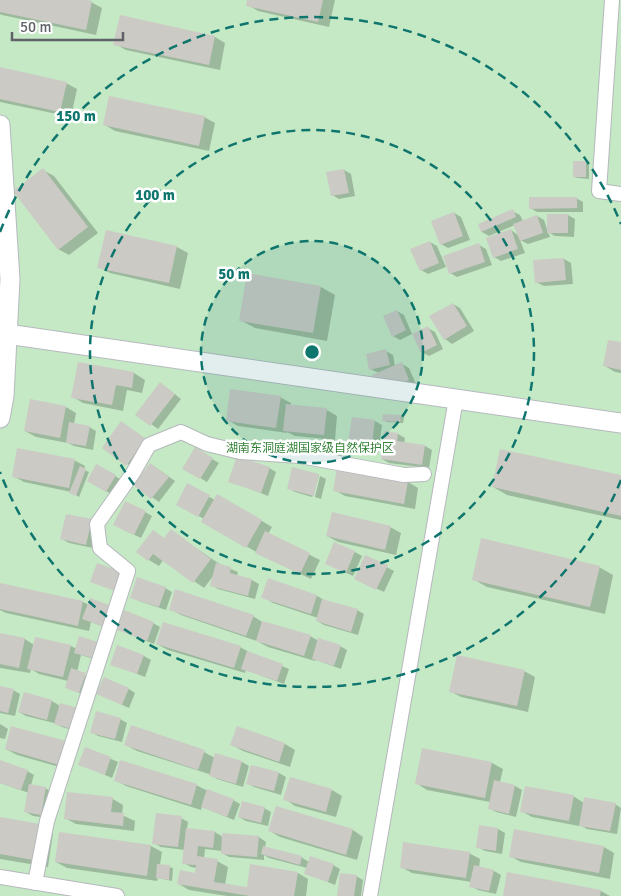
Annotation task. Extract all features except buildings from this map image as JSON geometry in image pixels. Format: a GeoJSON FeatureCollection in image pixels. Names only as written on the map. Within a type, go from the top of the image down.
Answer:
{"type":"FeatureCollection","features":[{"type":"Feature","properties":{"kind":"street"},"geometry":{"type":"LineString","coordinates":[[612,0],[598,190],[621,194]]}},
{"type":"Feature","properties":{"kind":"street"},"geometry":{"type":"LineString","coordinates":[[0,125],[10,279],[3,335],[4,396],[0,418]]}},
{"type":"Feature","properties":{"kind":"street"},"geometry":{"type":"LineString","coordinates":[[3,335],[621,423]]}},
{"type":"Feature","properties":{"kind":"street"},"geometry":{"type":"LineString","coordinates":[[370,896],[456,399]]}},
{"type":"Feature","properties":{"kind":"street"},"geometry":{"type":"LineString","coordinates":[[35,883],[47,821],[128,571],[100,548],[97,524],[133,473],[149,445],[181,432],[207,444],[240,452],[300,456],[404,475],[424,474]]}},
{"type":"Feature","properties":{"kind":"street"},"geometry":{"type":"LineString","coordinates":[[0,877],[118,896]]}},
{"type":"Feature","properties":{"kind":"green space","name":"湖南东洞庭湖国家级自然保护区"},"geometry":{"type":"Polygon","coordinates":[[[0,0],[621,0],[621,896],[0,896],[0,0]]]}}]}
